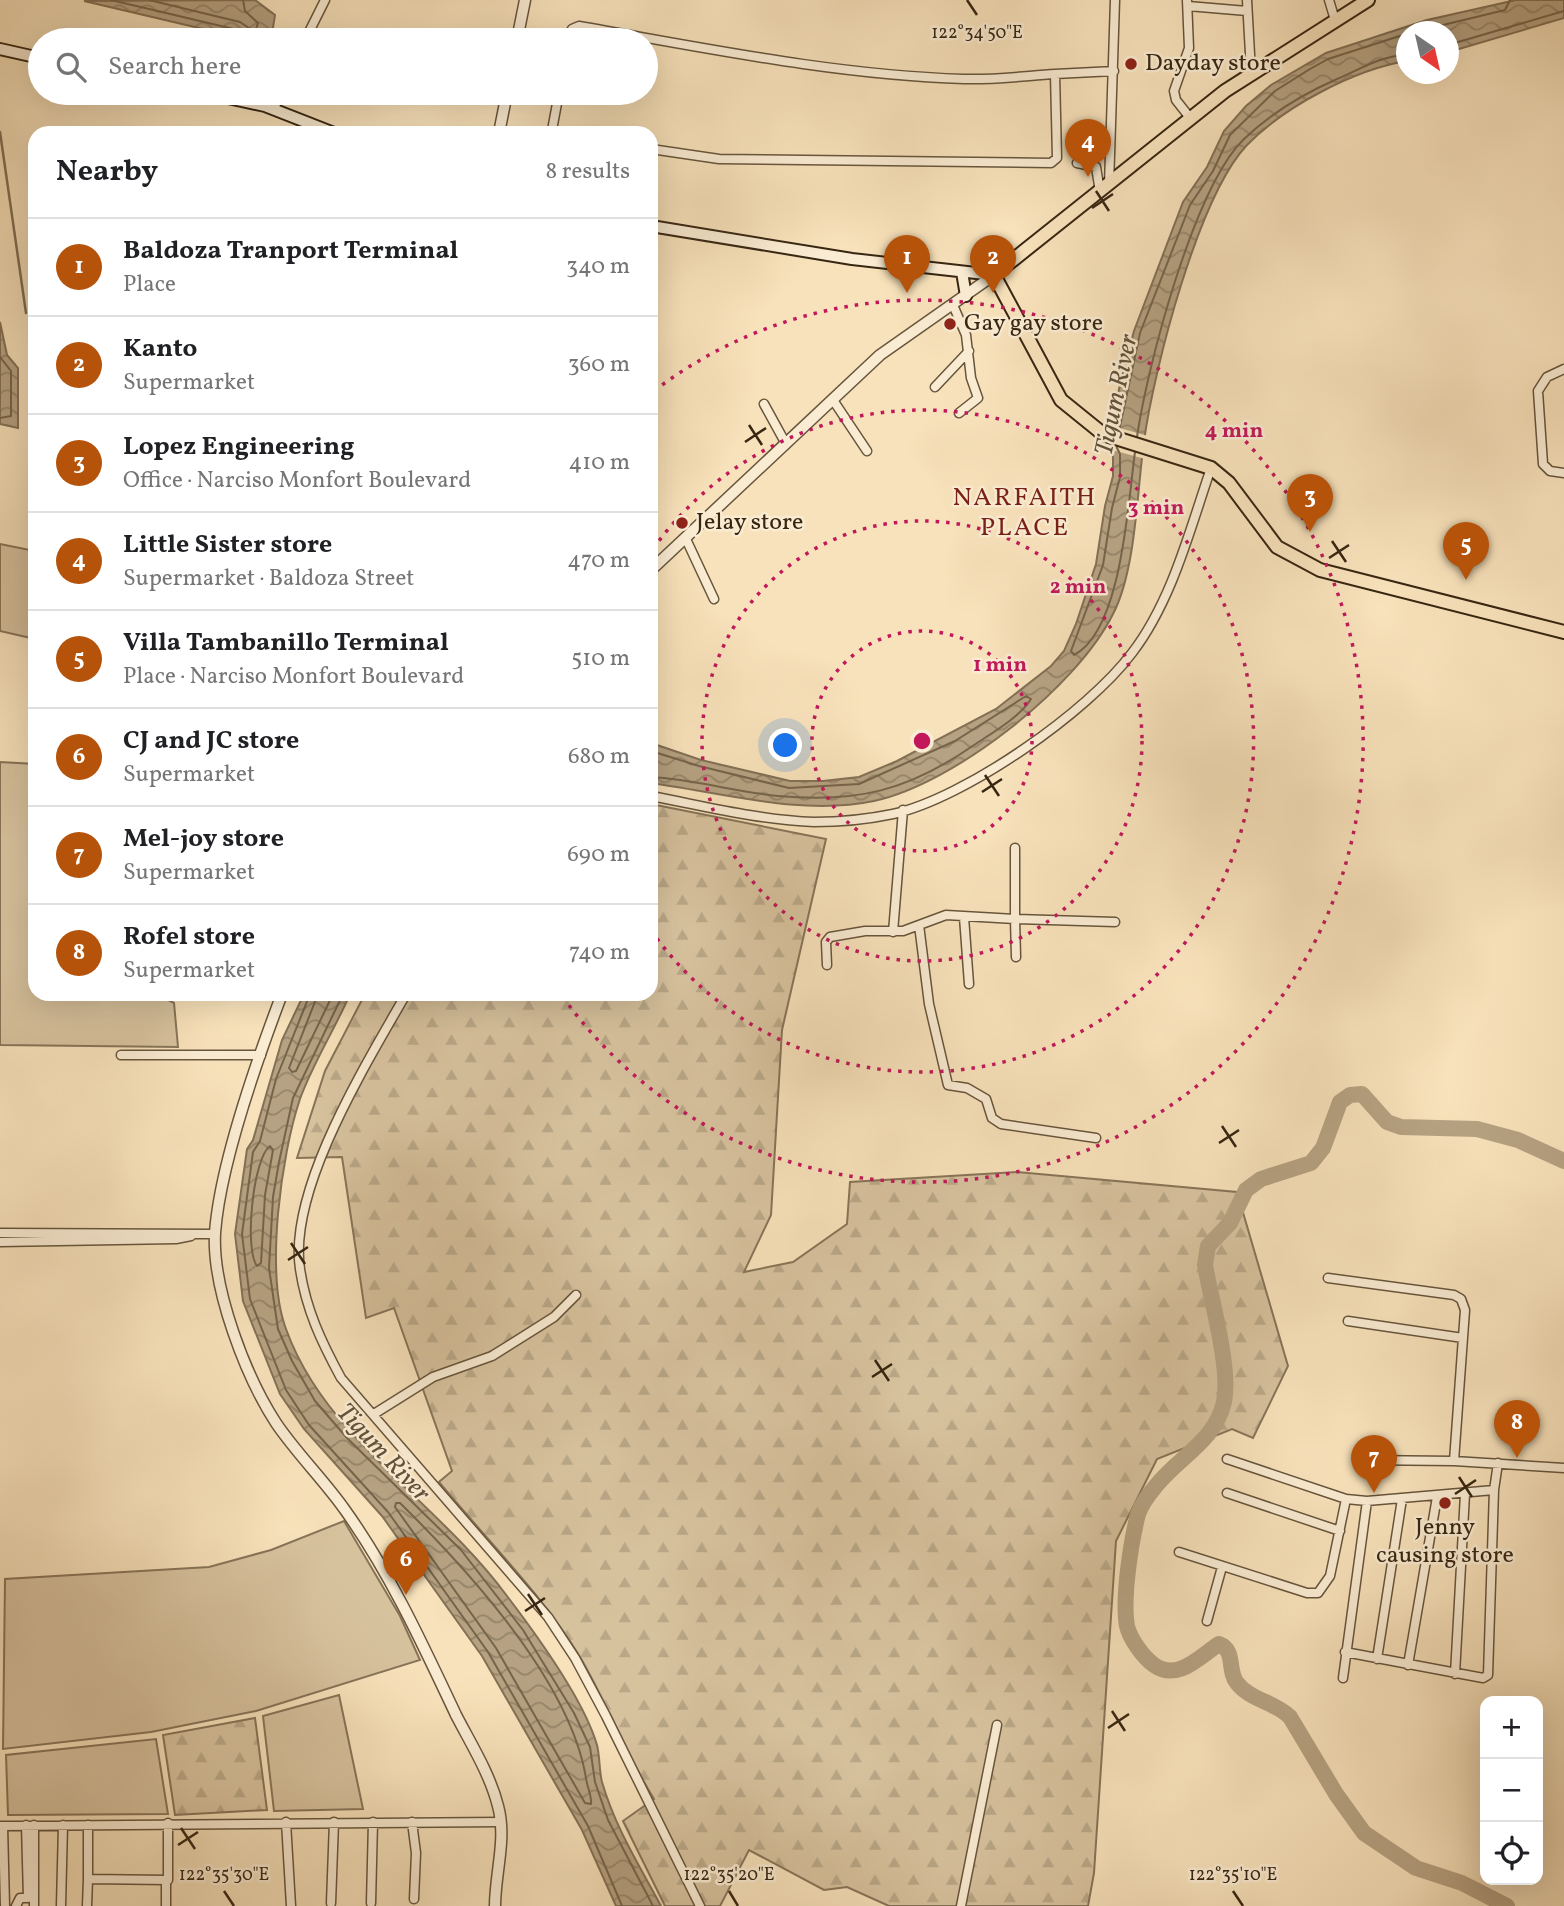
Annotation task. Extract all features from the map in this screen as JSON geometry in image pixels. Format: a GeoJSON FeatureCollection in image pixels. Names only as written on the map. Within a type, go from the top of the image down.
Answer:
{"type":"FeatureCollection","features":[{"type":"Feature","properties":{"kind":"main road"},"geometry":{"type":"LineString","coordinates":[[658,227],[864,261],[994,275],[1251,72],[1368,0]]}},
{"type":"Feature","properties":{"kind":"main road"},"geometry":{"type":"LineString","coordinates":[[0,49],[28,55]]}},
{"type":"Feature","properties":{"kind":"main road"},"geometry":{"type":"LineString","coordinates":[[257,105],[316,126]]}},
{"type":"Feature","properties":{"kind":"main road"},"geometry":{"type":"LineString","coordinates":[[962,272],[965,296]]}},
{"type":"Feature","properties":{"kind":"main road"},"geometry":{"type":"LineString","coordinates":[[994,275],[1062,400],[1103,434],[1207,466],[1229,483],[1277,547],[1306,565],[1564,632]]}},
{"type":"Feature","properties":{"kind":"street"},"geometry":{"type":"LineString","coordinates":[[311,28],[325,0]]}},
{"type":"Feature","properties":{"kind":"street"},"geometry":{"type":"LineString","coordinates":[[519,28],[525,0]]}},
{"type":"Feature","properties":{"kind":"street"},"geometry":{"type":"LineString","coordinates":[[1105,189],[1114,71],[1115,0]]}},
{"type":"Feature","properties":{"kind":"street"},"geometry":{"type":"LineString","coordinates":[[1247,0],[1251,72]]}},
{"type":"Feature","properties":{"kind":"street"},"geometry":{"type":"LineString","coordinates":[[1329,0],[1335,20]]}},
{"type":"Feature","properties":{"kind":"street"},"geometry":{"type":"LineString","coordinates":[[1191,119],[1176,100],[1174,91],[1189,48],[1187,3],[1247,11]]}},
{"type":"Feature","properties":{"kind":"street"},"geometry":{"type":"LineString","coordinates":[[658,40],[871,71],[969,79],[1114,71]]}},
{"type":"Feature","properties":{"kind":"street"},"geometry":{"type":"LineString","coordinates":[[658,150],[719,159],[1051,163],[1057,158],[1055,74]]}},
{"type":"Feature","properties":{"kind":"street"},"geometry":{"type":"LineString","coordinates":[[274,109],[276,105]]}},
{"type":"Feature","properties":{"kind":"street"},"geometry":{"type":"LineString","coordinates":[[500,126],[505,105]]}},
{"type":"Feature","properties":{"kind":"street"},"geometry":{"type":"LineString","coordinates":[[553,126],[557,105]]}},
{"type":"Feature","properties":{"kind":"street"},"geometry":{"type":"LineString","coordinates":[[1077,163],[1096,167],[1105,189]]}},
{"type":"Feature","properties":{"kind":"street"},"geometry":{"type":"LineString","coordinates":[[658,564],[892,345],[994,275]]}},
{"type":"Feature","properties":{"kind":"street"},"geometry":{"type":"LineString","coordinates":[[953,305],[966,335],[971,378],[978,398],[959,413]]}},
{"type":"Feature","properties":{"kind":"street"},"geometry":{"type":"LineString","coordinates":[[934,387],[968,351]]}},
{"type":"Feature","properties":{"kind":"street"},"geometry":{"type":"LineString","coordinates":[[1564,369],[1547,377],[1538,391],[1543,464],[1550,471],[1564,474]]}},
{"type":"Feature","properties":{"kind":"street"},"geometry":{"type":"LineString","coordinates":[[833,400],[867,451]]}},
{"type":"Feature","properties":{"kind":"street"},"geometry":{"type":"LineString","coordinates":[[764,404],[786,444]]}},
{"type":"Feature","properties":{"kind":"street"},"geometry":{"type":"LineString","coordinates":[[658,797],[745,814],[814,822],[903,810],[942,795],[1010,758],[1078,711],[1132,654],[1157,612],[1207,466]]}},
{"type":"Feature","properties":{"kind":"street"},"geometry":{"type":"LineString","coordinates":[[686,540],[715,599]]}},
{"type":"Feature","properties":{"kind":"street"},"geometry":{"type":"LineString","coordinates":[[893,932],[903,810]]}},
{"type":"Feature","properties":{"kind":"street"},"geometry":{"type":"LineString","coordinates":[[1015,848],[1016,957]]}},
{"type":"Feature","properties":{"kind":"street"},"geometry":{"type":"LineString","coordinates":[[827,965],[825,942],[830,937],[865,931],[893,932],[946,915],[1115,922]]}},
{"type":"Feature","properties":{"kind":"street"},"geometry":{"type":"LineString","coordinates":[[964,917],[969,984]]}},
{"type":"Feature","properties":{"kind":"street"},"geometry":{"type":"LineString","coordinates":[[919,925],[929,1004],[948,1085],[967,1088],[986,1099],[992,1118],[1001,1124],[1096,1138]]}},
{"type":"Feature","properties":{"kind":"street"},"geometry":{"type":"LineString","coordinates":[[280,1001],[236,1138],[215,1234],[217,1268],[227,1307],[262,1397],[277,1424],[345,1509],[408,1614],[494,1793],[501,1822],[495,1906]]}},
{"type":"Feature","properties":{"kind":"street"},"geometry":{"type":"LineString","coordinates":[[402,1001],[315,1171],[301,1221],[299,1268],[316,1333],[341,1378],[548,1617],[568,1648],[700,1906]]}},
{"type":"Feature","properties":{"kind":"street"},"geometry":{"type":"LineString","coordinates":[[121,1055],[261,1055]]}},
{"type":"Feature","properties":{"kind":"street"},"geometry":{"type":"LineString","coordinates":[[0,1233],[215,1234]]}},
{"type":"Feature","properties":{"kind":"street"},"geometry":{"type":"LineString","coordinates":[[0,1242],[176,1239],[201,1234]]}},
{"type":"Feature","properties":{"kind":"street"},"geometry":{"type":"LineString","coordinates":[[1328,1278],[1454,1295],[1464,1304],[1454,1461]]}},
{"type":"Feature","properties":{"kind":"street"},"geometry":{"type":"LineString","coordinates":[[373,1415],[433,1377],[492,1356],[554,1317],[576,1296]]}},
{"type":"Feature","properties":{"kind":"street"},"geometry":{"type":"LineString","coordinates":[[1348,1321],[1463,1338]]}},
{"type":"Feature","properties":{"kind":"street"},"geometry":{"type":"LineString","coordinates":[[1227,1459],[1346,1499],[1367,1501],[1437,1497],[1494,1490]]}},
{"type":"Feature","properties":{"kind":"street"},"geometry":{"type":"LineString","coordinates":[[1360,1460],[1454,1461],[1564,1468]]}},
{"type":"Feature","properties":{"kind":"street"},"geometry":{"type":"LineString","coordinates":[[1345,1652],[1455,1674],[1483,1678],[1488,1675],[1494,1490],[1498,1463]]}},
{"type":"Feature","properties":{"kind":"street"},"geometry":{"type":"LineString","coordinates":[[1227,1493],[1340,1531]]}},
{"type":"Feature","properties":{"kind":"street"},"geometry":{"type":"LineString","coordinates":[[1455,1674],[1465,1493]]}},
{"type":"Feature","properties":{"kind":"street"},"geometry":{"type":"LineString","coordinates":[[1408,1665],[1437,1497]]}},
{"type":"Feature","properties":{"kind":"street"},"geometry":{"type":"LineString","coordinates":[[1179,1552],[1307,1593],[1318,1593],[1330,1576],[1346,1499]]}},
{"type":"Feature","properties":{"kind":"street"},"geometry":{"type":"LineString","coordinates":[[1377,1659],[1402,1499]]}},
{"type":"Feature","properties":{"kind":"street"},"geometry":{"type":"LineString","coordinates":[[1343,1678],[1367,1501]]}},
{"type":"Feature","properties":{"kind":"street"},"geometry":{"type":"LineString","coordinates":[[1207,1621],[1222,1567]]}},
{"type":"Feature","properties":{"kind":"street"},"geometry":{"type":"LineString","coordinates":[[961,1906],[997,1725]]}},
{"type":"Feature","properties":{"kind":"street"},"geometry":{"type":"LineString","coordinates":[[286,1822],[291,1906]]}},
{"type":"Feature","properties":{"kind":"street"},"geometry":{"type":"LineString","coordinates":[[331,1903],[334,1822]]}},
{"type":"Feature","properties":{"kind":"street"},"geometry":{"type":"LineString","coordinates":[[370,1903],[373,1822]]}},
{"type":"Feature","properties":{"kind":"street"},"geometry":{"type":"LineString","coordinates":[[412,1822],[416,1853],[414,1899]]}},
{"type":"Feature","properties":{"kind":"street"},"geometry":{"type":"LineString","coordinates":[[5,1906],[2,1826],[501,1822]]}},
{"type":"Feature","properties":{"kind":"street"},"geometry":{"type":"LineString","coordinates":[[166,1906],[166,1880],[169,1878],[168,1823]]}},
{"type":"Feature","properties":{"kind":"street"},"geometry":{"type":"LineString","coordinates":[[16,1906],[20,1898],[28,1898],[30,1825]]}},
{"type":"Feature","properties":{"kind":"street"},"geometry":{"type":"LineString","coordinates":[[30,1825],[34,1906]]}},
{"type":"Feature","properties":{"kind":"street"},"geometry":{"type":"LineString","coordinates":[[61,1906],[63,1825]]}},
{"type":"Feature","properties":{"kind":"street"},"geometry":{"type":"LineString","coordinates":[[88,1825],[88,1906]]}},
{"type":"Feature","properties":{"kind":"street"},"geometry":{"type":"LineString","coordinates":[[88,1880],[166,1880]]}},
{"type":"Feature","properties":{"kind":"green space"},"geometry":{"type":"Polygon","coordinates":[[[0,544],[28,550],[28,637],[0,631],[0,544]]]}},
{"type":"Feature","properties":{"kind":"green space"},"geometry":{"type":"Polygon","coordinates":[[[0,762],[28,764],[28,1001],[170,1001],[174,1003],[178,1047],[0,1045],[0,762]]]}},
{"type":"Feature","properties":{"kind":"green space"},"geometry":{"type":"Polygon","coordinates":[[[658,805],[826,839],[782,1030],[771,1215],[744,1272],[793,1262],[847,1224],[850,1182],[1017,1172],[1237,1192],[1288,1366],[1253,1438],[1232,1429],[1157,1459],[1116,1541],[1094,1873],[1088,1906],[889,1906],[847,1887],[824,1890],[749,1850],[720,1906],[665,1906],[623,1821],[654,1799],[590,1674],[565,1634],[531,1589],[439,1482],[452,1471],[394,1308],[366,1318],[342,1157],[297,1158],[325,1071],[361,1001],[658,1001],[658,805]]]}},
{"type":"Feature","properties":{"kind":"green space"},"geometry":{"type":"Polygon","coordinates":[[[344,1521],[400,1616],[420,1660],[256,1711],[151,1732],[3,1749],[5,1579],[209,1567],[271,1550],[344,1521]]]}},
{"type":"Feature","properties":{"kind":"green space"},"geometry":{"type":"Polygon","coordinates":[[[339,1695],[363,1809],[274,1811],[263,1716],[339,1695]]]}},
{"type":"Feature","properties":{"kind":"green space"},"geometry":{"type":"Polygon","coordinates":[[[255,1718],[267,1810],[175,1815],[163,1735],[255,1718]]]}},
{"type":"Feature","properties":{"kind":"green space"},"geometry":{"type":"Polygon","coordinates":[[[156,1739],[168,1814],[8,1815],[6,1755],[156,1739]]]}},
{"type":"Feature","properties":{"kind":"water"},"geometry":{"type":"Polygon","coordinates":[[[255,0],[275,15],[273,28],[199,28],[84,1],[255,0]]]}},
{"type":"Feature","properties":{"kind":"water"},"geometry":{"type":"Polygon","coordinates":[[[1516,0],[1564,0],[1564,18],[1459,49],[1459,21],[1424,21],[1516,0]]]}},
{"type":"Feature","properties":{"kind":"water"},"geometry":{"type":"Polygon","coordinates":[[[1396,30],[1396,64],[1343,81],[1281,117],[1247,145],[1229,170],[1212,203],[1181,286],[1157,372],[1144,441],[1131,553],[1121,596],[1096,642],[1072,672],[1043,701],[975,754],[906,791],[874,801],[847,805],[791,805],[658,784],[658,745],[701,760],[790,781],[859,777],[897,761],[996,709],[1051,666],[1064,651],[1076,624],[1096,564],[1105,506],[1113,476],[1113,455],[1108,452],[1119,389],[1134,331],[1183,202],[1207,167],[1224,131],[1246,106],[1271,85],[1326,53],[1396,30]]]}},
{"type":"Feature","properties":{"kind":"water"},"geometry":{"type":"Polygon","coordinates":[[[0,322],[7,355],[18,368],[18,428],[0,424],[0,322]]]}},
{"type":"Feature","properties":{"kind":"water"},"geometry":{"type":"Polygon","coordinates":[[[301,1001],[347,1001],[300,1099],[282,1182],[276,1246],[277,1277],[280,1305],[292,1343],[305,1371],[331,1408],[370,1452],[489,1573],[558,1668],[591,1727],[598,1750],[602,1782],[614,1815],[661,1906],[616,1906],[582,1830],[482,1656],[382,1516],[304,1429],[280,1394],[243,1301],[235,1234],[247,1149],[253,1140],[282,1040],[301,1001]]]}},
{"type":"Feature","properties":{"kind":"pier"},"geometry":{"type":"Polygon","coordinates":[[[1109,425],[1148,436],[1145,459],[1105,448],[1109,425]]]}},
{"type":"Feature","properties":{"kind":"waterway"},"geometry":{"type":"LineString","coordinates":[[0,132],[26,313]]}},
{"type":"Feature","properties":{"kind":"waterway"},"geometry":{"type":"LineString","coordinates":[[1507,1906],[1462,1883],[1416,1868],[1364,1833],[1336,1794],[1290,1717],[1242,1689],[1237,1683],[1232,1673],[1230,1656],[1224,1647],[1219,1644],[1188,1665],[1172,1671],[1150,1662],[1141,1653],[1127,1626],[1126,1586],[1141,1507],[1164,1476],[1213,1428],[1224,1402],[1223,1353],[1205,1265],[1208,1246],[1230,1223],[1246,1190],[1261,1179],[1311,1163],[1323,1148],[1340,1102],[1350,1095],[1362,1094],[1387,1122],[1401,1127],[1477,1129],[1518,1140],[1564,1161]]}},
{"type":"Feature","properties":{"kind":"place","name":"Dayday store"},"geometry":{"type":"Point","coordinates":[1131,64]}},
{"type":"Feature","properties":{"kind":"place","name":"Little Sister store"},"geometry":{"type":"Point","coordinates":[1088,177]}},
{"type":"Feature","properties":{"kind":"place","name":"Baldoza Tranport Terminal"},"geometry":{"type":"Point","coordinates":[907,293]}},
{"type":"Feature","properties":{"kind":"place","name":"Kanto"},"geometry":{"type":"Point","coordinates":[993,293]}},
{"type":"Feature","properties":{"kind":"place","name":"Gay gay store"},"geometry":{"type":"Point","coordinates":[950,324]}},
{"type":"Feature","properties":{"kind":"place","name":"Jelay store"},"geometry":{"type":"Point","coordinates":[682,523]}},
{"type":"Feature","properties":{"kind":"place","name":"Lopez Engineering"},"geometry":{"type":"Point","coordinates":[1310,532]}},
{"type":"Feature","properties":{"kind":"place","name":"Villa Tambanillo Terminal"},"geometry":{"type":"Point","coordinates":[1466,580]}},
{"type":"Feature","properties":{"kind":"place","name":"Rofel store"},"geometry":{"type":"Point","coordinates":[1517,1458]}},
{"type":"Feature","properties":{"kind":"place","name":"Mel-joy store"},"geometry":{"type":"Point","coordinates":[1374,1493]}},
{"type":"Feature","properties":{"kind":"place","name":"Jenny causing store"},"geometry":{"type":"Point","coordinates":[1445,1503]}},
{"type":"Feature","properties":{"kind":"place","name":"CJ and JC store"},"geometry":{"type":"Point","coordinates":[406,1595]}},
{"type":"Feature","properties":{"kind":"district","name":"NARFAITH PLACE"},"geometry":{"type":"Point","coordinates":[1025,513]}},
{"type":"Feature","properties":{"kind":"water label","name":"Tigum River"},"geometry":{"type":"Point","coordinates":[1117,395]}},
{"type":"Feature","properties":{"kind":"water label","name":"Tigum River"},"geometry":{"type":"Point","coordinates":[383,1453]}}]}
